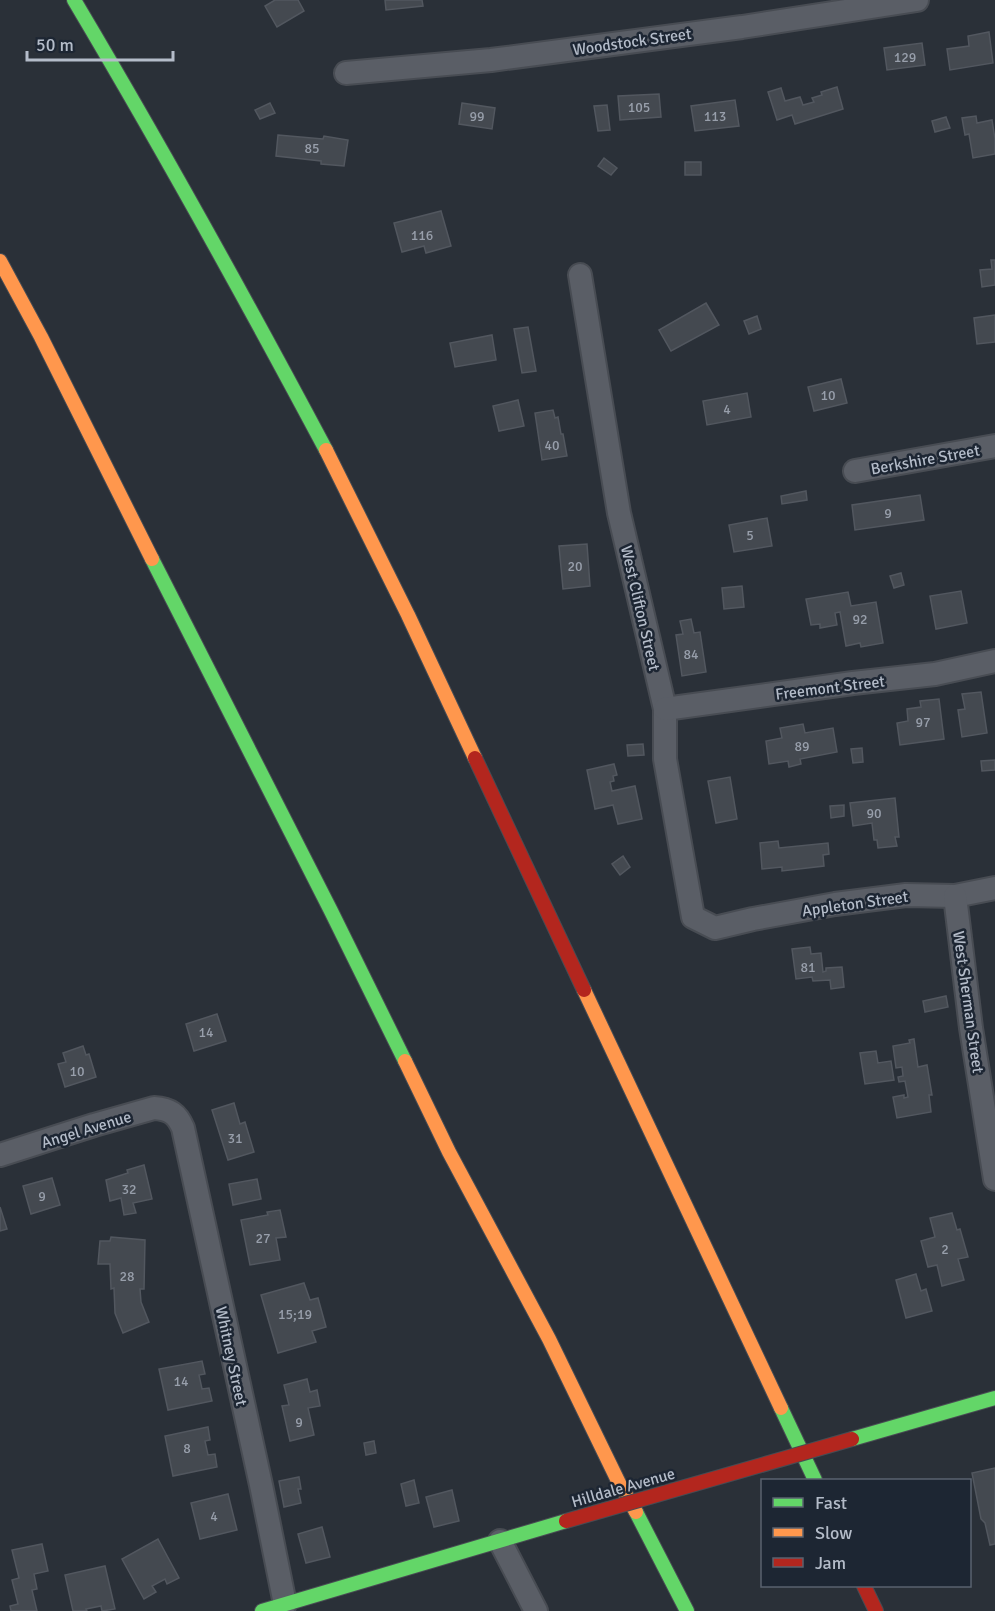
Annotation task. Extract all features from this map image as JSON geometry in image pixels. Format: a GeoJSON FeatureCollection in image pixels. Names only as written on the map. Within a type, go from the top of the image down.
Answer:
{"type":"FeatureCollection","features":[{"type":"Feature","properties":{"kind":"main road"},"geometry":{"type":"LineString","coordinates":[[75,0],[245,298],[340,478],[408,615],[815,1479]]}},
{"type":"Feature","properties":{"kind":"main road"},"geometry":{"type":"LineString","coordinates":[[0,261],[41,337],[331,911],[449,1152],[549,1340],[620,1485],[642,1522],[687,1611]]}},
{"type":"Feature","properties":{"kind":"main road","name":"Hilldale Avenue"},"geometry":{"type":"LineString","coordinates":[[262,1611],[995,1398]]}},
{"type":"Feature","properties":{"kind":"main road"},"geometry":{"type":"LineString","coordinates":[[864,1587],[876,1611]]}},
{"type":"Feature","properties":{"kind":"street","name":"Woodstock Street"},"geometry":{"type":"LineString","coordinates":[[346,73],[491,60],[742,27],[916,0]]}},
{"type":"Feature","properties":{"kind":"street","name":"West Clifton Street"},"geometry":{"type":"LineString","coordinates":[[580,275],[619,513],[665,709],[665,759],[693,917],[715,928]]}},
{"type":"Feature","properties":{"kind":"street","name":"Berkshire Street"},"geometry":{"type":"LineString","coordinates":[[855,471],[995,446]]}},
{"type":"Feature","properties":{"kind":"street","name":"Freemont Street"},"geometry":{"type":"LineString","coordinates":[[665,709],[935,674],[995,661]]}},
{"type":"Feature","properties":{"kind":"street","name":"Appleton Street"},"geometry":{"type":"LineString","coordinates":[[715,928],[835,904],[906,895],[955,896],[995,888]]}},
{"type":"Feature","properties":{"kind":"street","name":"West Sherman Street"},"geometry":{"type":"LineString","coordinates":[[955,896],[971,1028],[995,1179]]}},
{"type":"Feature","properties":{"kind":"street","name":"Angel Avenue"},"geometry":{"type":"LineString","coordinates":[[0,1155],[154,1108],[171,1112]]}},
{"type":"Feature","properties":{"kind":"street","name":"Whitney Street"},"geometry":{"type":"LineString","coordinates":[[171,1112],[178,1117],[183,1128],[285,1604]]}},
{"type":"Feature","properties":{"kind":"street"},"geometry":{"type":"LineString","coordinates":[[500,1541],[536,1611]]}},
{"type":"Feature","properties":{"kind":"building"},"geometry":{"type":"Polygon","coordinates":[[[275,0],[298,0],[304,11],[277,27],[265,6],[275,0]]]}},
{"type":"Feature","properties":{"kind":"building"},"geometry":{"type":"Polygon","coordinates":[[[385,0],[422,0],[423,6],[386,10],[385,0]]]}},
{"type":"Feature","properties":{"kind":"building"},"geometry":{"type":"Polygon","coordinates":[[[989,32],[993,63],[950,70],[947,49],[969,46],[968,36],[989,32]]]}},
{"type":"Feature","properties":{"kind":"building"},"geometry":{"type":"Polygon","coordinates":[[[922,43],[925,65],[887,70],[884,48],[922,43]]]}},
{"type":"Feature","properties":{"kind":"building"},"geometry":{"type":"Polygon","coordinates":[[[837,87],[843,109],[795,124],[792,115],[777,120],[768,92],[781,88],[785,101],[800,97],[803,105],[814,102],[812,98],[822,95],[821,92],[837,87]]]}},
{"type":"Feature","properties":{"kind":"building"},"geometry":{"type":"Polygon","coordinates":[[[659,94],[661,117],[620,120],[618,96],[659,94]]]}},
{"type":"Feature","properties":{"kind":"building"},"geometry":{"type":"Polygon","coordinates":[[[735,100],[739,126],[695,131],[691,106],[735,100]]]}},
{"type":"Feature","properties":{"kind":"building"},"geometry":{"type":"Polygon","coordinates":[[[270,103],[275,113],[260,119],[255,110],[270,103]]]}},
{"type":"Feature","properties":{"kind":"building"},"geometry":{"type":"Polygon","coordinates":[[[462,103],[495,108],[492,129],[459,124],[462,103]]]}},
{"type":"Feature","properties":{"kind":"building"},"geometry":{"type":"Polygon","coordinates":[[[607,105],[610,130],[598,131],[594,106],[607,105]]]}},
{"type":"Feature","properties":{"kind":"building"},"geometry":{"type":"Polygon","coordinates":[[[976,116],[977,123],[992,120],[995,154],[973,158],[969,134],[965,135],[962,118],[976,116]]]}},
{"type":"Feature","properties":{"kind":"building"},"geometry":{"type":"Polygon","coordinates":[[[946,117],[950,128],[935,132],[932,121],[946,117]]]}},
{"type":"Feature","properties":{"kind":"building"},"geometry":{"type":"Polygon","coordinates":[[[278,135],[323,139],[324,136],[348,140],[344,166],[276,156],[278,135]]]}},
{"type":"Feature","properties":{"kind":"building"},"geometry":{"type":"Polygon","coordinates":[[[604,158],[617,168],[611,175],[598,166],[604,158]]]}},
{"type":"Feature","properties":{"kind":"building"},"geometry":{"type":"Polygon","coordinates":[[[685,162],[701,162],[701,175],[685,175],[685,162]]]}},
{"type":"Feature","properties":{"kind":"building"},"geometry":{"type":"Polygon","coordinates":[[[441,211],[451,246],[426,253],[424,246],[402,252],[394,223],[441,211]]]}},
{"type":"Feature","properties":{"kind":"building"},"geometry":{"type":"Polygon","coordinates":[[[991,260],[995,260],[995,285],[982,287],[980,270],[992,269],[991,260]]]}},
{"type":"Feature","properties":{"kind":"building"},"geometry":{"type":"Polygon","coordinates":[[[706,303],[719,325],[671,351],[659,330],[706,303]]]}},
{"type":"Feature","properties":{"kind":"building"},"geometry":{"type":"Polygon","coordinates":[[[995,315],[995,342],[977,344],[974,318],[995,315]]]}},
{"type":"Feature","properties":{"kind":"building"},"geometry":{"type":"Polygon","coordinates":[[[757,316],[761,329],[749,334],[744,321],[757,316]]]}},
{"type":"Feature","properties":{"kind":"building"},"geometry":{"type":"Polygon","coordinates":[[[528,327],[536,371],[522,373],[514,329],[528,327]]]}},
{"type":"Feature","properties":{"kind":"building"},"geometry":{"type":"Polygon","coordinates":[[[492,335],[496,360],[455,367],[450,343],[492,335]]]}},
{"type":"Feature","properties":{"kind":"building"},"geometry":{"type":"Polygon","coordinates":[[[841,379],[847,403],[814,411],[808,387],[841,379]]]}},
{"type":"Feature","properties":{"kind":"building"},"geometry":{"type":"Polygon","coordinates":[[[747,393],[751,417],[707,425],[703,401],[747,393]]]}},
{"type":"Feature","properties":{"kind":"building"},"geometry":{"type":"Polygon","coordinates":[[[518,400],[524,426],[499,431],[493,406],[518,400]]]}},
{"type":"Feature","properties":{"kind":"building"},"geometry":{"type":"Polygon","coordinates":[[[553,410],[555,418],[558,417],[567,456],[542,460],[535,413],[553,410]]]}},
{"type":"Feature","properties":{"kind":"building"},"geometry":{"type":"Polygon","coordinates":[[[806,491],[807,500],[782,504],[781,496],[806,491]]]}},
{"type":"Feature","properties":{"kind":"building"},"geometry":{"type":"Polygon","coordinates":[[[920,495],[924,520],[855,530],[852,505],[920,495]]]}},
{"type":"Feature","properties":{"kind":"building"},"geometry":{"type":"Polygon","coordinates":[[[767,518],[772,546],[734,552],[729,525],[767,518]]]}},
{"type":"Feature","properties":{"kind":"building"},"geometry":{"type":"Polygon","coordinates":[[[587,544],[590,586],[563,589],[559,546],[587,544]]]}},
{"type":"Feature","properties":{"kind":"building"},"geometry":{"type":"Polygon","coordinates":[[[901,573],[904,585],[894,588],[890,576],[901,573]]]}},
{"type":"Feature","properties":{"kind":"building"},"geometry":{"type":"Polygon","coordinates":[[[742,586],[744,607],[724,609],[722,588],[742,586]]]}},
{"type":"Feature","properties":{"kind":"building"},"geometry":{"type":"Polygon","coordinates":[[[961,591],[967,623],[936,629],[930,596],[961,591]]]}},
{"type":"Feature","properties":{"kind":"building"},"geometry":{"type":"Polygon","coordinates":[[[848,592],[851,606],[876,602],[883,643],[861,647],[860,643],[846,646],[840,612],[835,613],[837,625],[820,628],[820,624],[811,625],[806,599],[848,592]]]}},
{"type":"Feature","properties":{"kind":"building"},"geometry":{"type":"Polygon","coordinates":[[[691,619],[694,633],[700,632],[706,672],[682,676],[676,635],[683,634],[680,621],[691,619]]]}},
{"type":"Feature","properties":{"kind":"building"},"geometry":{"type":"Polygon","coordinates":[[[981,692],[987,733],[962,737],[958,710],[965,709],[962,694],[981,692]]]}},
{"type":"Feature","properties":{"kind":"building"},"geometry":{"type":"Polygon","coordinates":[[[939,699],[944,739],[900,745],[897,723],[908,721],[907,709],[921,707],[920,701],[939,699]]]}},
{"type":"Feature","properties":{"kind":"building"},"geometry":{"type":"Polygon","coordinates":[[[803,724],[805,733],[833,728],[837,752],[800,759],[801,764],[789,767],[788,761],[769,764],[766,741],[782,738],[780,728],[803,724]]]}},
{"type":"Feature","properties":{"kind":"building"},"geometry":{"type":"Polygon","coordinates":[[[643,744],[644,755],[628,756],[627,745],[643,744]]]}},
{"type":"Feature","properties":{"kind":"building"},"geometry":{"type":"Polygon","coordinates":[[[862,748],[863,762],[853,763],[851,749],[862,748]]]}},
{"type":"Feature","properties":{"kind":"building"},"geometry":{"type":"Polygon","coordinates":[[[995,760],[995,770],[982,771],[981,761],[995,760]]]}},
{"type":"Feature","properties":{"kind":"building"},"geometry":{"type":"Polygon","coordinates":[[[614,764],[617,775],[613,776],[614,781],[610,782],[612,791],[635,786],[642,819],[618,824],[613,805],[595,809],[587,770],[614,764]]]}},
{"type":"Feature","properties":{"kind":"building"},"geometry":{"type":"Polygon","coordinates":[[[730,777],[737,819],[716,823],[708,781],[730,777]]]}},
{"type":"Feature","properties":{"kind":"building"},"geometry":{"type":"Polygon","coordinates":[[[895,798],[899,837],[895,837],[897,846],[878,848],[877,840],[874,840],[872,823],[853,826],[850,803],[895,798]]]}},
{"type":"Feature","properties":{"kind":"building"},"geometry":{"type":"Polygon","coordinates":[[[844,805],[844,816],[831,818],[830,806],[844,805]]]}},
{"type":"Feature","properties":{"kind":"building"},"geometry":{"type":"Polygon","coordinates":[[[778,841],[779,848],[828,843],[829,854],[823,855],[824,866],[782,871],[782,867],[762,869],[760,843],[778,841]]]}},
{"type":"Feature","properties":{"kind":"building"},"geometry":{"type":"Polygon","coordinates":[[[623,856],[630,867],[620,875],[612,864],[623,856]]]}},
{"type":"Feature","properties":{"kind":"building"},"geometry":{"type":"Polygon","coordinates":[[[810,947],[811,954],[821,953],[823,972],[826,968],[842,967],[844,987],[831,989],[830,980],[813,981],[812,977],[796,979],[792,949],[810,947]]]}},
{"type":"Feature","properties":{"kind":"building"},"geometry":{"type":"Polygon","coordinates":[[[946,996],[948,1007],[925,1012],[923,1001],[946,996]]]}},
{"type":"Feature","properties":{"kind":"building"},"geometry":{"type":"Polygon","coordinates":[[[217,1014],[226,1041],[194,1051],[186,1024],[217,1014]]]}},
{"type":"Feature","properties":{"kind":"building"},"geometry":{"type":"Polygon","coordinates":[[[914,1039],[918,1067],[927,1065],[932,1095],[929,1095],[931,1112],[897,1118],[893,1097],[904,1095],[904,1098],[908,1097],[905,1081],[899,1082],[898,1077],[903,1076],[902,1067],[896,1068],[893,1046],[910,1043],[909,1040],[914,1039]]]}},
{"type":"Feature","properties":{"kind":"building"},"geometry":{"type":"Polygon","coordinates":[[[83,1046],[86,1055],[89,1054],[96,1077],[65,1087],[58,1064],[66,1062],[63,1053],[83,1046]]]}},
{"type":"Feature","properties":{"kind":"building"},"geometry":{"type":"Polygon","coordinates":[[[876,1051],[878,1063],[891,1061],[894,1080],[865,1084],[860,1053],[876,1051]]]}},
{"type":"Feature","properties":{"kind":"building"},"geometry":{"type":"Polygon","coordinates":[[[234,1103],[240,1124],[245,1122],[254,1152],[228,1160],[212,1110],[234,1103]]]}},
{"type":"Feature","properties":{"kind":"building"},"geometry":{"type":"Polygon","coordinates":[[[144,1165],[152,1199],[133,1203],[136,1213],[124,1215],[121,1198],[110,1201],[106,1180],[144,1165]]]}},
{"type":"Feature","properties":{"kind":"building"},"geometry":{"type":"Polygon","coordinates":[[[52,1178],[60,1205],[31,1214],[23,1186],[52,1178]]]}},
{"type":"Feature","properties":{"kind":"building"},"geometry":{"type":"Polygon","coordinates":[[[257,1179],[261,1199],[233,1205],[229,1184],[257,1179]]]}},
{"type":"Feature","properties":{"kind":"building"},"geometry":{"type":"Polygon","coordinates":[[[0,1207],[7,1229],[0,1231],[0,1207]]]}},
{"type":"Feature","properties":{"kind":"building"},"geometry":{"type":"Polygon","coordinates":[[[280,1210],[286,1237],[276,1238],[280,1260],[250,1265],[241,1220],[268,1215],[267,1212],[280,1210]]]}},
{"type":"Feature","properties":{"kind":"building"},"geometry":{"type":"Polygon","coordinates":[[[952,1213],[957,1230],[960,1229],[968,1257],[958,1259],[964,1280],[942,1286],[937,1265],[928,1267],[921,1241],[935,1237],[930,1218],[952,1213]]]}},
{"type":"Feature","properties":{"kind":"building"},"geometry":{"type":"Polygon","coordinates":[[[111,1237],[145,1240],[144,1289],[140,1289],[141,1302],[149,1322],[123,1333],[115,1313],[110,1264],[98,1264],[100,1241],[110,1241],[111,1237]]]}},
{"type":"Feature","properties":{"kind":"building"},"geometry":{"type":"Polygon","coordinates":[[[916,1274],[921,1291],[926,1289],[932,1311],[906,1318],[896,1280],[916,1274]]]}},
{"type":"Feature","properties":{"kind":"building"},"geometry":{"type":"Polygon","coordinates":[[[304,1283],[310,1300],[318,1298],[326,1327],[312,1331],[316,1342],[278,1353],[261,1295],[304,1283]]]}},
{"type":"Feature","properties":{"kind":"building"},"geometry":{"type":"Polygon","coordinates":[[[202,1361],[205,1374],[199,1375],[202,1389],[209,1388],[212,1401],[168,1410],[159,1369],[202,1361]]]}},
{"type":"Feature","properties":{"kind":"building"},"geometry":{"type":"Polygon","coordinates":[[[307,1379],[310,1392],[317,1390],[320,1406],[308,1408],[314,1435],[290,1441],[282,1406],[289,1405],[284,1385],[307,1379]]]}},
{"type":"Feature","properties":{"kind":"building"},"geometry":{"type":"Polygon","coordinates":[[[208,1427],[210,1440],[205,1441],[208,1455],[215,1454],[217,1467],[173,1476],[165,1436],[208,1427]]]}},
{"type":"Feature","properties":{"kind":"building"},"geometry":{"type":"Polygon","coordinates":[[[374,1441],[376,1453],[366,1455],[364,1443],[374,1441]]]}},
{"type":"Feature","properties":{"kind":"building"},"geometry":{"type":"Polygon","coordinates":[[[995,1468],[995,1544],[990,1545],[985,1523],[981,1519],[972,1473],[995,1468]]]}},
{"type":"Feature","properties":{"kind":"building"},"geometry":{"type":"Polygon","coordinates":[[[299,1477],[301,1489],[298,1489],[301,1503],[284,1507],[279,1481],[299,1477]]]}},
{"type":"Feature","properties":{"kind":"building"},"geometry":{"type":"Polygon","coordinates":[[[414,1480],[419,1503],[406,1506],[401,1484],[414,1480]]]}},
{"type":"Feature","properties":{"kind":"building"},"geometry":{"type":"Polygon","coordinates":[[[452,1490],[459,1521],[434,1527],[426,1497],[452,1490]]]}},
{"type":"Feature","properties":{"kind":"building"},"geometry":{"type":"Polygon","coordinates":[[[228,1494],[237,1530],[200,1539],[191,1503],[228,1494]]]}},
{"type":"Feature","properties":{"kind":"building"},"geometry":{"type":"Polygon","coordinates":[[[322,1527],[330,1557],[306,1563],[298,1534],[322,1527]]]}},
{"type":"Feature","properties":{"kind":"building"},"geometry":{"type":"Polygon","coordinates":[[[158,1539],[179,1578],[167,1584],[165,1579],[152,1586],[156,1592],[144,1599],[122,1559],[158,1539]]]}},
{"type":"Feature","properties":{"kind":"building"},"geometry":{"type":"Polygon","coordinates":[[[42,1544],[48,1571],[34,1574],[37,1589],[32,1590],[37,1611],[11,1611],[10,1606],[18,1604],[12,1580],[19,1578],[12,1550],[42,1544]]]}},
{"type":"Feature","properties":{"kind":"building"},"geometry":{"type":"Polygon","coordinates":[[[105,1566],[115,1609],[102,1611],[101,1606],[86,1609],[87,1611],[73,1611],[65,1575],[105,1566]]]}},
{"type":"Feature","properties":{"kind":"traffic: fast"},"geometry":{"type":"LineString","coordinates":[[74,0],[203,224],[326,450]]}},
{"type":"Feature","properties":{"kind":"traffic: fast"},"geometry":{"type":"LineString","coordinates":[[152,559],[405,1061]]}},
{"type":"Feature","properties":{"kind":"traffic: fast"},"geometry":{"type":"LineString","coordinates":[[852,1439],[995,1398]]}},
{"type":"Feature","properties":{"kind":"traffic: fast"},"geometry":{"type":"LineString","coordinates":[[781,1408],[815,1479]]}},
{"type":"Feature","properties":{"kind":"traffic: fast"},"geometry":{"type":"LineString","coordinates":[[636,1512],[687,1611]]}},
{"type":"Feature","properties":{"kind":"traffic: fast"},"geometry":{"type":"LineString","coordinates":[[262,1611],[566,1521]]}},
{"type":"Feature","properties":{"kind":"traffic: slow"},"geometry":{"type":"LineString","coordinates":[[0,261],[41,337],[152,559]]}},
{"type":"Feature","properties":{"kind":"traffic: slow"},"geometry":{"type":"LineString","coordinates":[[326,450],[408,615],[475,758]]}},
{"type":"Feature","properties":{"kind":"traffic: slow"},"geometry":{"type":"LineString","coordinates":[[584,990],[781,1408]]}},
{"type":"Feature","properties":{"kind":"traffic: slow"},"geometry":{"type":"LineString","coordinates":[[405,1061],[449,1152],[549,1339],[620,1485],[636,1512]]}},
{"type":"Feature","properties":{"kind":"traffic: jam"},"geometry":{"type":"LineString","coordinates":[[475,758],[584,990]]}},
{"type":"Feature","properties":{"kind":"traffic: jam"},"geometry":{"type":"LineString","coordinates":[[566,1521],[852,1439]]}},
{"type":"Feature","properties":{"kind":"traffic: jam"},"geometry":{"type":"LineString","coordinates":[[864,1587],[876,1611]]}}]}
